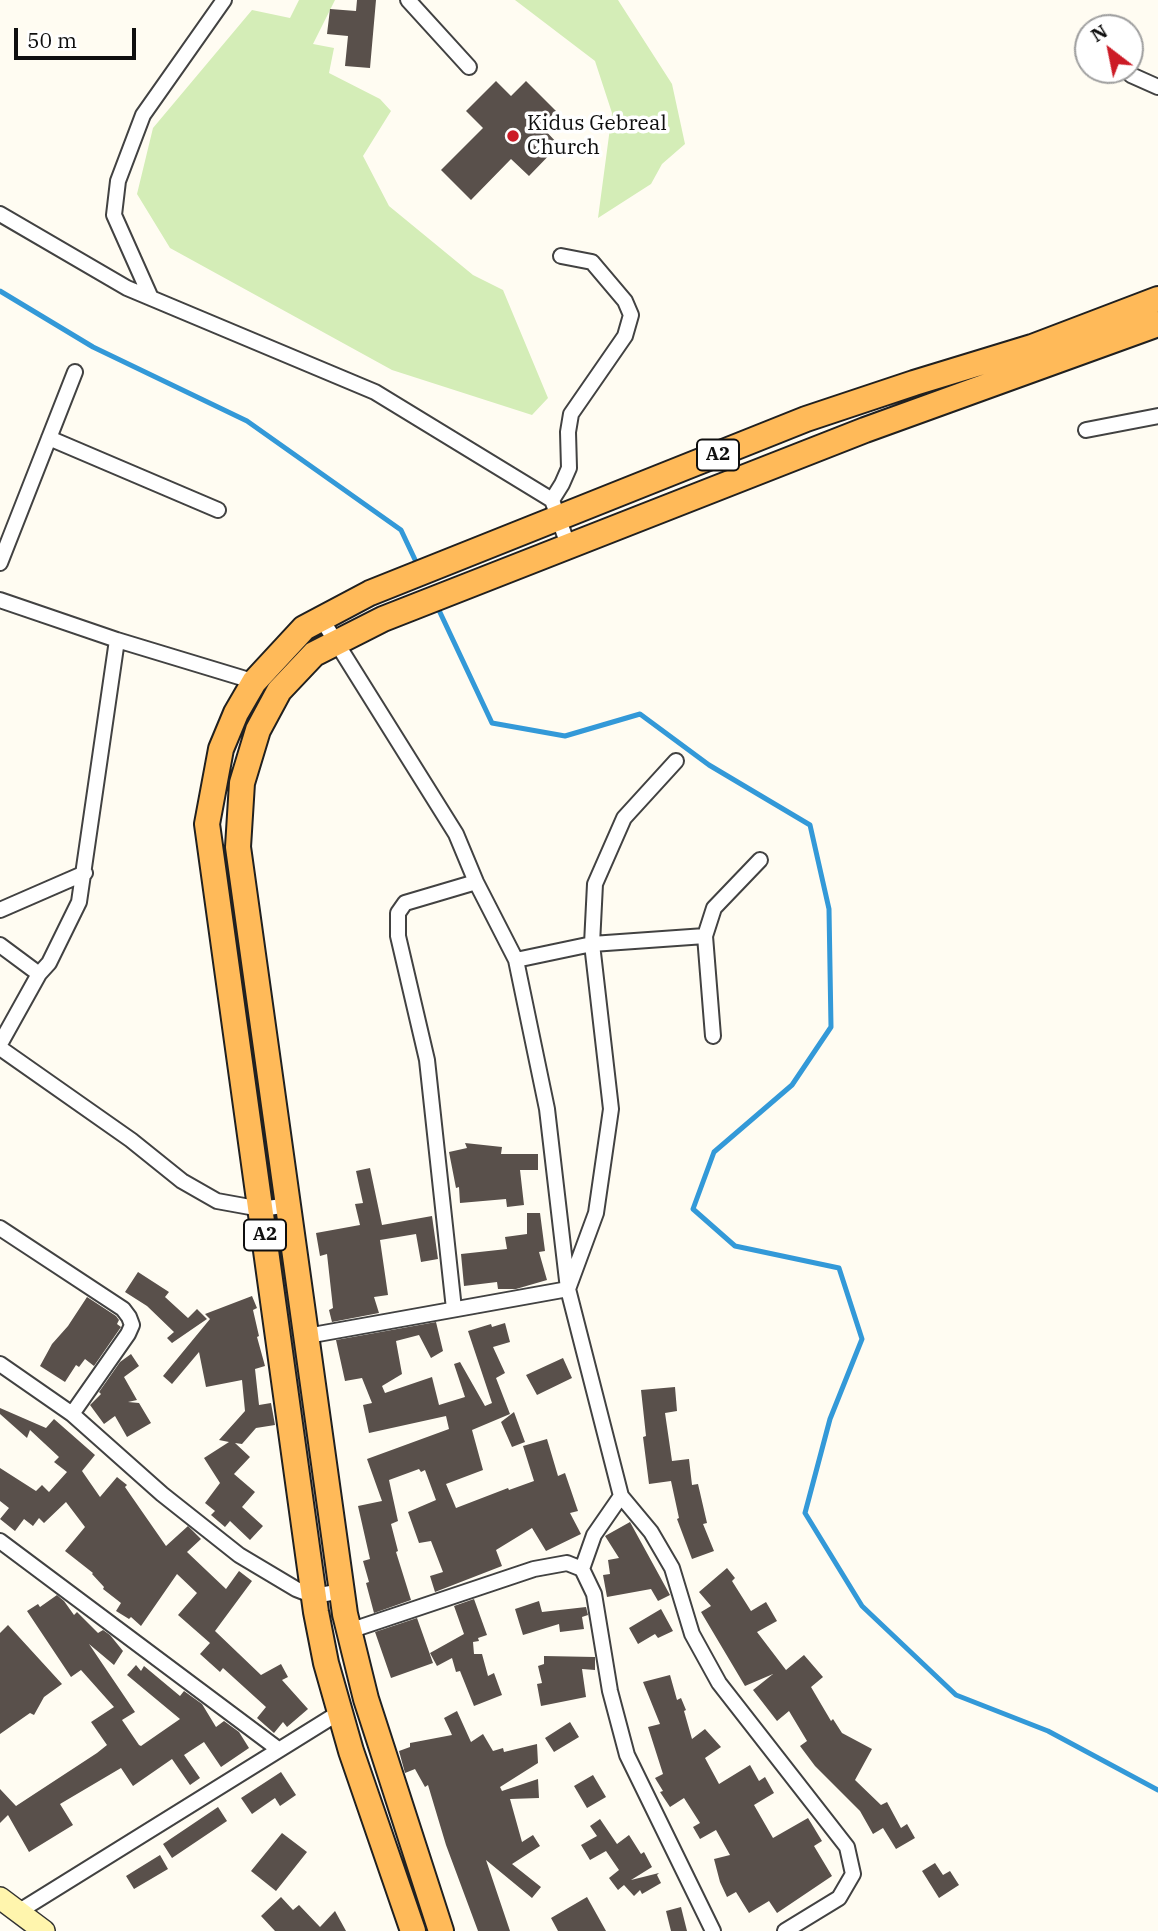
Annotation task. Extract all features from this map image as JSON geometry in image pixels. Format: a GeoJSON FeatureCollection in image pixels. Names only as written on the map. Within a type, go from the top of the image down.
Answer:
{"type":"FeatureCollection","features":[{"type":"Feature","properties":{"kind":"highway"},"geometry":{"type":"LineString","coordinates":[[1037,357],[1158,299]]}},
{"type":"Feature","properties":{"kind":"highway"},"geometry":{"type":"LineString","coordinates":[[964,382],[1037,357],[1158,324]]}},
{"type":"Feature","properties":{"kind":"highway","name":"A2"},"geometry":{"type":"LineString","coordinates":[[413,1931],[340,1712],[326,1663],[314,1596],[207,824],[222,749],[236,713],[254,682],[304,628],[370,593],[478,550],[555,509],[806,419],[914,383],[964,382]]}},
{"type":"Feature","properties":{"kind":"highway","name":"A2"},"geometry":{"type":"LineString","coordinates":[[441,1931],[366,1699],[342,1591],[238,847],[242,783],[258,730],[279,691],[314,654],[335,642],[383,619],[487,577],[865,430],[964,382]]}},
{"type":"Feature","properties":{"kind":"main road"},"geometry":{"type":"LineString","coordinates":[[0,1898],[44,1931]]}},
{"type":"Feature","properties":{"kind":"street"},"geometry":{"type":"LineString","coordinates":[[151,298],[114,215],[118,181],[143,115],[224,0]]}},
{"type":"Feature","properties":{"kind":"street"},"geometry":{"type":"LineString","coordinates":[[408,0],[469,67]]}},
{"type":"Feature","properties":{"kind":"street"},"geometry":{"type":"LineString","coordinates":[[0,214],[127,288],[375,392],[555,509]]}},
{"type":"Feature","properties":{"kind":"street"},"geometry":{"type":"LineString","coordinates":[[561,256],[592,262],[625,302],[631,315],[625,336],[571,414],[568,432],[569,468],[555,509],[568,545]]}},
{"type":"Feature","properties":{"kind":"street"},"geometry":{"type":"LineString","coordinates":[[0,563],[75,372]]}},
{"type":"Feature","properties":{"kind":"street"},"geometry":{"type":"LineString","coordinates":[[1086,430],[1158,416]]}},
{"type":"Feature","properties":{"kind":"street"},"geometry":{"type":"LineString","coordinates":[[49,438],[218,510]]}},
{"type":"Feature","properties":{"kind":"street"},"geometry":{"type":"LineString","coordinates":[[0,600],[279,691]]}},
{"type":"Feature","properties":{"kind":"street"},"geometry":{"type":"LineString","coordinates":[[321,618],[456,834],[476,882],[516,960],[547,1109],[568,1289],[621,1496],[651,1532],[673,1568],[692,1634],[719,1683],[847,1847],[853,1874],[839,1898],[785,1931]]}},
{"type":"Feature","properties":{"kind":"street"},"geometry":{"type":"LineString","coordinates":[[117,640],[79,902],[49,963],[39,974],[0,1046],[131,1140],[182,1181],[217,1201],[261,1209],[289,1205]]}},
{"type":"Feature","properties":{"kind":"street"},"geometry":{"type":"LineString","coordinates":[[568,1289],[596,1213],[611,1109],[592,944],[595,884],[624,818],[676,761]]}},
{"type":"Feature","properties":{"kind":"street"},"geometry":{"type":"LineString","coordinates":[[713,1036],[705,936],[714,908],[760,860]]}},
{"type":"Feature","properties":{"kind":"street"},"geometry":{"type":"LineString","coordinates":[[0,910],[85,873]]}},
{"type":"Feature","properties":{"kind":"street"},"geometry":{"type":"LineString","coordinates":[[454,1310],[426,1060],[398,936],[398,914],[405,902],[476,882]]}},
{"type":"Feature","properties":{"kind":"street"},"geometry":{"type":"LineString","coordinates":[[516,960],[592,944],[705,936]]}},
{"type":"Feature","properties":{"kind":"street"},"geometry":{"type":"LineString","coordinates":[[0,945],[39,974]]}},
{"type":"Feature","properties":{"kind":"street"},"geometry":{"type":"LineString","coordinates":[[0,1228],[123,1309],[129,1317],[132,1325],[128,1334],[72,1414]]}},
{"type":"Feature","properties":{"kind":"street"},"geometry":{"type":"LineString","coordinates":[[307,1336],[568,1289]]}},
{"type":"Feature","properties":{"kind":"street"},"geometry":{"type":"LineString","coordinates":[[0,1364],[72,1414],[162,1494],[239,1555],[296,1589],[314,1596],[342,1591]]}},
{"type":"Feature","properties":{"kind":"street"},"geometry":{"type":"LineString","coordinates":[[582,1569],[594,1535],[621,1496]]}},
{"type":"Feature","properties":{"kind":"street"},"geometry":{"type":"LineString","coordinates":[[0,1541],[278,1749]]}},
{"type":"Feature","properties":{"kind":"street"},"geometry":{"type":"LineString","coordinates":[[349,1631],[534,1569],[567,1563],[582,1569],[594,1594],[610,1691],[627,1755],[713,1931]]}},
{"type":"Feature","properties":{"kind":"street"},"geometry":{"type":"LineString","coordinates":[[18,1912],[340,1712]]}},
{"type":"Feature","properties":{"kind":"green space"},"geometry":{"type":"Polygon","coordinates":[[[299,0],[335,0],[313,44],[334,48],[329,73],[380,99],[391,111],[363,156],[389,206],[473,275],[503,290],[548,398],[532,415],[392,370],[170,248],[137,194],[153,128],[252,10],[290,18],[299,0]]]}},
{"type":"Feature","properties":{"kind":"green space"},"geometry":{"type":"Polygon","coordinates":[[[515,0],[618,0],[672,84],[685,144],[662,164],[651,184],[598,218],[612,113],[595,61],[515,0]]]}},
{"type":"Feature","properties":{"kind":"building"},"geometry":{"type":"Polygon","coordinates":[[[357,0],[376,0],[370,68],[345,66],[348,36],[327,34],[330,9],[356,11],[357,0]]]}},
{"type":"Feature","properties":{"kind":"building","name":"Kidus Gebreal Church"},"geometry":{"type":"Polygon","coordinates":[[[496,81],[511,96],[526,81],[556,111],[541,126],[559,145],[529,176],[511,159],[471,200],[441,170],[483,128],[466,111],[496,81]]]}},
{"type":"Feature","properties":{"kind":"building"},"geometry":{"type":"Polygon","coordinates":[[[465,1143],[502,1147],[501,1154],[538,1154],[538,1170],[520,1170],[524,1205],[507,1207],[506,1199],[460,1203],[459,1187],[456,1188],[449,1152],[467,1148],[465,1143]]]}},
{"type":"Feature","properties":{"kind":"building"},"geometry":{"type":"Polygon","coordinates":[[[370,1168],[382,1225],[432,1216],[438,1259],[421,1262],[416,1234],[380,1240],[388,1295],[374,1297],[379,1313],[332,1322],[329,1310],[333,1308],[327,1254],[320,1256],[316,1233],[360,1225],[355,1204],[363,1203],[356,1171],[370,1168]]]}},
{"type":"Feature","properties":{"kind":"building"},"geometry":{"type":"Polygon","coordinates":[[[527,1213],[540,1213],[545,1251],[539,1252],[547,1280],[516,1289],[498,1289],[497,1282],[464,1286],[461,1254],[507,1249],[505,1237],[527,1234],[527,1213]]]}},
{"type":"Feature","properties":{"kind":"building"},"geometry":{"type":"Polygon","coordinates":[[[138,1272],[169,1292],[165,1297],[188,1318],[197,1309],[207,1319],[172,1343],[167,1338],[174,1332],[147,1306],[125,1292],[138,1272]]]}},
{"type":"Feature","properties":{"kind":"building"},"geometry":{"type":"Polygon","coordinates":[[[252,1296],[257,1308],[253,1310],[265,1366],[255,1369],[259,1405],[271,1403],[275,1425],[256,1428],[242,1444],[235,1443],[250,1457],[234,1474],[255,1492],[242,1507],[263,1526],[250,1540],[230,1521],[225,1527],[211,1515],[215,1511],[205,1503],[220,1483],[204,1458],[229,1442],[219,1440],[245,1411],[242,1380],[206,1387],[199,1352],[172,1384],[163,1376],[210,1319],[205,1314],[252,1296]]]}},
{"type":"Feature","properties":{"kind":"building"},"geometry":{"type":"Polygon","coordinates":[[[87,1297],[116,1316],[119,1320],[117,1324],[121,1327],[94,1366],[85,1359],[79,1367],[76,1365],[65,1382],[40,1366],[52,1344],[87,1297]]]}},
{"type":"Feature","properties":{"kind":"building"},"geometry":{"type":"Polygon","coordinates":[[[436,1322],[443,1351],[431,1358],[419,1335],[396,1341],[402,1374],[382,1386],[385,1393],[432,1377],[439,1405],[465,1397],[454,1364],[460,1362],[485,1406],[492,1403],[468,1331],[505,1323],[510,1342],[493,1347],[505,1373],[496,1378],[510,1414],[472,1430],[483,1470],[446,1484],[456,1508],[534,1481],[523,1446],[547,1439],[558,1476],[565,1473],[578,1511],[570,1513],[581,1534],[546,1551],[532,1528],[496,1550],[502,1566],[435,1592],[430,1576],[443,1572],[431,1541],[419,1543],[408,1512],[436,1500],[425,1470],[421,1472],[419,1469],[389,1480],[398,1521],[391,1524],[398,1551],[396,1552],[411,1600],[374,1613],[363,1561],[370,1559],[358,1506],[382,1501],[367,1459],[449,1429],[446,1416],[369,1433],[363,1405],[372,1403],[362,1378],[345,1381],[336,1340],[436,1322]]]}},
{"type":"Feature","properties":{"kind":"building"},"geometry":{"type":"Polygon","coordinates":[[[131,1354],[139,1366],[124,1377],[137,1400],[128,1402],[139,1403],[151,1423],[127,1437],[115,1416],[104,1424],[90,1405],[101,1394],[99,1392],[120,1362],[131,1354]]]}},
{"type":"Feature","properties":{"kind":"building"},"geometry":{"type":"Polygon","coordinates":[[[563,1358],[572,1378],[537,1395],[526,1375],[563,1358]]]}},
{"type":"Feature","properties":{"kind":"building"},"geometry":{"type":"Polygon","coordinates":[[[675,1387],[677,1411],[665,1413],[672,1461],[689,1459],[692,1485],[698,1484],[707,1523],[703,1524],[714,1551],[692,1559],[677,1519],[679,1518],[671,1481],[649,1484],[643,1437],[646,1436],[641,1390],[675,1387]]]}},
{"type":"Feature","properties":{"kind":"building"},"geometry":{"type":"Polygon","coordinates":[[[0,1408],[46,1428],[54,1419],[95,1455],[82,1471],[100,1497],[117,1477],[127,1485],[125,1487],[166,1546],[188,1526],[201,1539],[187,1552],[226,1589],[239,1571],[252,1581],[215,1631],[261,1675],[281,1664],[288,1677],[282,1680],[308,1709],[287,1727],[283,1722],[274,1733],[257,1718],[266,1707],[223,1668],[220,1672],[200,1654],[210,1643],[178,1615],[197,1593],[177,1574],[141,1626],[131,1617],[129,1619],[116,1611],[121,1603],[103,1589],[93,1573],[65,1551],[85,1527],[66,1502],[44,1523],[39,1518],[33,1526],[24,1519],[15,1531],[0,1519],[9,1508],[0,1501],[0,1468],[36,1491],[42,1485],[49,1492],[67,1472],[54,1462],[59,1457],[30,1430],[27,1438],[0,1414],[0,1408]]]}},
{"type":"Feature","properties":{"kind":"building"},"geometry":{"type":"Polygon","coordinates":[[[514,1412],[525,1442],[512,1447],[501,1422],[514,1412]]]}},
{"type":"Feature","properties":{"kind":"building"},"geometry":{"type":"Polygon","coordinates":[[[630,1522],[670,1595],[658,1601],[651,1589],[607,1597],[603,1575],[610,1574],[608,1560],[619,1558],[605,1536],[630,1522]]]}},
{"type":"Feature","properties":{"kind":"building"},"geometry":{"type":"Polygon","coordinates":[[[727,1568],[735,1578],[732,1581],[751,1611],[766,1602],[777,1621],[757,1632],[786,1670],[804,1655],[823,1677],[811,1687],[831,1721],[833,1719],[842,1733],[872,1749],[855,1780],[881,1805],[887,1802],[901,1828],[907,1824],[915,1838],[896,1849],[883,1828],[873,1834],[860,1811],[815,1766],[800,1746],[807,1741],[789,1711],[777,1721],[753,1690],[773,1674],[745,1686],[701,1612],[711,1606],[699,1592],[727,1568]]]}},
{"type":"Feature","properties":{"kind":"building"},"geometry":{"type":"Polygon","coordinates":[[[57,1595],[74,1615],[77,1612],[98,1633],[103,1630],[110,1635],[123,1651],[114,1665],[89,1644],[135,1712],[122,1720],[139,1745],[180,1719],[127,1675],[136,1665],[141,1671],[144,1666],[180,1696],[184,1691],[202,1704],[216,1727],[224,1721],[239,1732],[249,1748],[221,1767],[204,1742],[184,1755],[200,1778],[190,1785],[172,1759],[133,1786],[121,1768],[60,1804],[73,1825],[29,1852],[8,1815],[0,1823],[0,1789],[16,1806],[97,1753],[107,1745],[91,1722],[114,1707],[81,1670],[71,1677],[27,1611],[38,1604],[40,1607],[57,1595]]]}},
{"type":"Feature","properties":{"kind":"building"},"geometry":{"type":"Polygon","coordinates":[[[474,1599],[487,1635],[473,1642],[474,1654],[482,1654],[488,1676],[494,1673],[502,1695],[474,1706],[460,1671],[456,1672],[452,1658],[437,1666],[430,1653],[464,1634],[454,1606],[474,1599]]]}},
{"type":"Feature","properties":{"kind":"building"},"geometry":{"type":"Polygon","coordinates":[[[539,1601],[542,1612],[586,1607],[588,1615],[582,1617],[584,1629],[560,1632],[559,1624],[523,1635],[515,1609],[539,1601]]]}},
{"type":"Feature","properties":{"kind":"building"},"geometry":{"type":"Polygon","coordinates":[[[661,1609],[673,1631],[658,1638],[655,1634],[638,1644],[629,1628],[661,1609]]]}},
{"type":"Feature","properties":{"kind":"building"},"geometry":{"type":"Polygon","coordinates":[[[417,1618],[433,1663],[391,1678],[375,1632],[417,1618]]]}},
{"type":"Feature","properties":{"kind":"building"},"geometry":{"type":"Polygon","coordinates":[[[8,1625],[62,1684],[44,1697],[34,1715],[30,1713],[0,1734],[0,1633],[8,1625]]]}},
{"type":"Feature","properties":{"kind":"building"},"geometry":{"type":"Polygon","coordinates":[[[544,1656],[595,1657],[595,1670],[582,1669],[586,1697],[541,1706],[537,1684],[542,1683],[538,1666],[544,1664],[544,1656]]]}},
{"type":"Feature","properties":{"kind":"building"},"geometry":{"type":"Polygon","coordinates":[[[670,1675],[677,1700],[681,1698],[686,1710],[684,1711],[692,1739],[705,1729],[721,1747],[705,1758],[719,1784],[750,1765],[759,1781],[765,1777],[774,1793],[754,1805],[773,1838],[808,1818],[822,1841],[814,1846],[832,1876],[777,1913],[769,1901],[749,1913],[736,1892],[727,1897],[714,1859],[730,1855],[716,1830],[700,1839],[693,1827],[700,1823],[684,1798],[670,1807],[660,1792],[663,1791],[655,1778],[663,1774],[648,1727],[660,1724],[643,1682],[670,1675]]]}},
{"type":"Feature","properties":{"kind":"building"},"geometry":{"type":"Polygon","coordinates":[[[457,1711],[471,1742],[483,1734],[493,1751],[503,1748],[504,1752],[537,1744],[538,1763],[500,1787],[502,1791],[538,1779],[539,1798],[510,1799],[522,1842],[533,1835],[540,1846],[512,1864],[541,1887],[532,1898],[486,1860],[510,1931],[478,1931],[446,1845],[428,1785],[425,1787],[415,1769],[405,1773],[399,1751],[410,1747],[410,1743],[452,1735],[444,1718],[457,1711]]]}},
{"type":"Feature","properties":{"kind":"building"},"geometry":{"type":"Polygon","coordinates":[[[570,1722],[579,1737],[554,1752],[545,1738],[570,1722]]]}},
{"type":"Feature","properties":{"kind":"building"},"geometry":{"type":"Polygon","coordinates":[[[281,1772],[296,1795],[280,1806],[275,1798],[252,1814],[241,1798],[281,1772]]]}},
{"type":"Feature","properties":{"kind":"building"},"geometry":{"type":"Polygon","coordinates":[[[593,1775],[606,1797],[587,1808],[574,1786],[593,1775]]]}},
{"type":"Feature","properties":{"kind":"building"},"geometry":{"type":"Polygon","coordinates":[[[218,1807],[227,1821],[172,1858],[163,1844],[218,1807]]]}},
{"type":"Feature","properties":{"kind":"building"},"geometry":{"type":"Polygon","coordinates":[[[600,1819],[617,1844],[629,1835],[641,1854],[644,1852],[652,1867],[631,1880],[659,1873],[657,1875],[661,1883],[642,1894],[640,1890],[634,1896],[624,1885],[618,1890],[609,1878],[619,1870],[606,1851],[590,1860],[581,1845],[597,1836],[590,1826],[600,1819]]]}},
{"type":"Feature","properties":{"kind":"building"},"geometry":{"type":"Polygon","coordinates":[[[282,1833],[307,1852],[276,1891],[251,1871],[282,1833]]]}},
{"type":"Feature","properties":{"kind":"building"},"geometry":{"type":"Polygon","coordinates":[[[160,1855],[168,1869],[134,1889],[126,1876],[160,1855]]]}},
{"type":"Feature","properties":{"kind":"building"},"geometry":{"type":"Polygon","coordinates":[[[935,1863],[943,1875],[950,1871],[959,1885],[939,1898],[922,1871],[935,1863]]]}},
{"type":"Feature","properties":{"kind":"building"},"geometry":{"type":"Polygon","coordinates":[[[281,1897],[293,1910],[299,1905],[320,1927],[335,1911],[346,1931],[275,1931],[261,1916],[281,1897]]]}},
{"type":"Feature","properties":{"kind":"building"},"geometry":{"type":"Polygon","coordinates":[[[587,1897],[606,1931],[558,1931],[551,1918],[587,1897]]]}},
{"type":"Feature","properties":{"kind":"building"},"geometry":{"type":"Polygon","coordinates":[[[681,1907],[687,1931],[671,1931],[666,1911],[681,1907]]]}},
{"type":"Feature","properties":{"kind":"waterway"},"geometry":{"type":"LineString","coordinates":[[0,291],[93,347],[247,421],[401,530],[418,566]]}},
{"type":"Feature","properties":{"kind":"waterway"},"geometry":{"type":"LineString","coordinates":[[437,606],[492,723],[565,736],[640,714],[709,765],[810,825],[829,909],[831,1027],[792,1085],[714,1152],[693,1209],[735,1246],[839,1268],[862,1339],[830,1419],[805,1513],[862,1606],[956,1695],[1048,1731],[1158,1790]]}},
{"type":"Feature","properties":{"kind":"place","name":"Kidus Gebreal Church"},"geometry":{"type":"Point","coordinates":[513,136]}}]}
